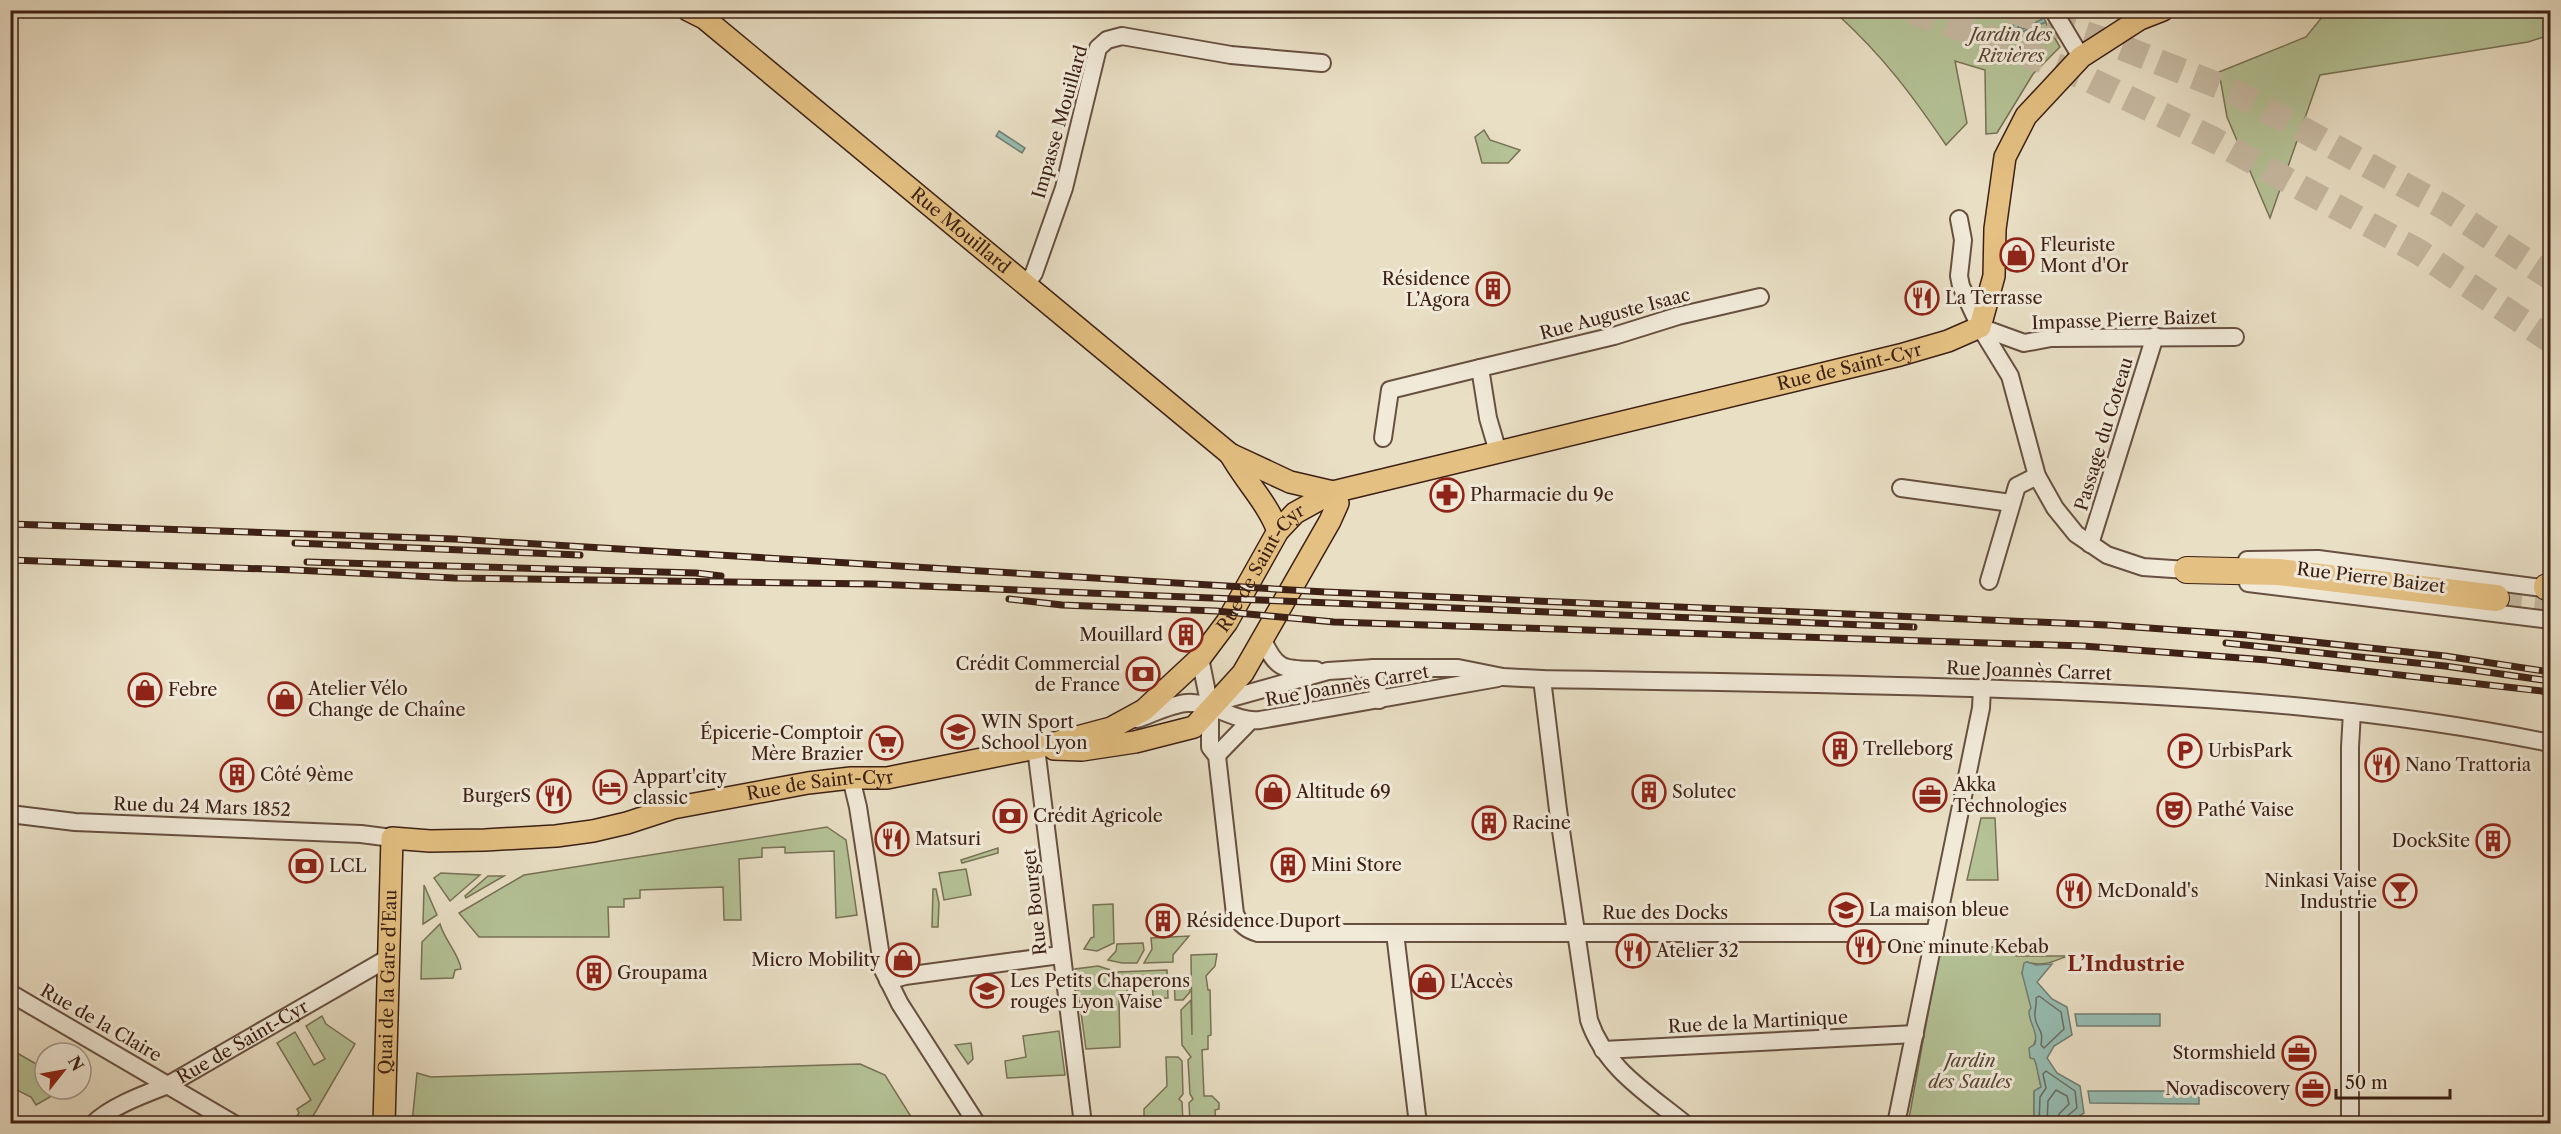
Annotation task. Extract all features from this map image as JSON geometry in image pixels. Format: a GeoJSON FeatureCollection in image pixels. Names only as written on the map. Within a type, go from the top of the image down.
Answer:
{"type":"FeatureCollection","features":[{"type":"Feature","properties":{"kind":"highway"},"geometry":{"type":"LineString","coordinates":[[2187,570],[2278,572],[2496,598]]}},
{"type":"Feature","properties":{"kind":"main road","name":"Rue Mouillard"},"geometry":{"type":"LineString","coordinates":[[688,10],[704,18],[1230,454],[1290,482],[1333,492]]}},
{"type":"Feature","properties":{"kind":"main road"},"geometry":{"type":"LineString","coordinates":[[1980,327],[1994,276],[1995,229],[2005,157],[2026,116],[2081,57],[2140,18],[2163,10]]}},
{"type":"Feature","properties":{"kind":"main road","name":"Rue de Saint-Cyr"},"geometry":{"type":"LineString","coordinates":[[392,838],[430,841],[556,836],[627,824],[673,808],[808,783],[851,778],[887,778],[1036,748],[1111,728],[1144,710],[1200,658],[1227,622],[1278,531],[1295,513],[1333,492],[1900,355],[1948,342],[1980,327]]}},
{"type":"Feature","properties":{"kind":"main road","name":"Rue Mouillard"},"geometry":{"type":"LineString","coordinates":[[1230,454],[1243,478],[1269,508],[1278,531]]}},
{"type":"Feature","properties":{"kind":"main road","name":"Rue de Saint-Cyr"},"geometry":{"type":"LineString","coordinates":[[1036,748],[1082,750],[1135,742],[1194,727],[1239,678],[1263,640],[1330,521],[1338,503],[1333,492]]}},
{"type":"Feature","properties":{"kind":"main road","name":"Quai de la Gare d'Eau"},"geometry":{"type":"LineString","coordinates":[[384,1124],[392,838]]}},
{"type":"Feature","properties":{"kind":"street"},"geometry":{"type":"LineString","coordinates":[[2053,10],[2081,57]]}},
{"type":"Feature","properties":{"kind":"street","name":"Impasse Mouillard"},"geometry":{"type":"LineString","coordinates":[[1026,285],[1034,273],[1064,188],[1098,48],[1107,40],[1122,36],[1232,55],[1322,63]]}},
{"type":"Feature","properties":{"kind":"street","name":"Rue Pierre Baizet"},"geometry":{"type":"LineString","coordinates":[[1959,219],[1963,240],[1959,276],[1961,286],[1980,327],[2010,376],[2037,476],[2055,508],[2076,534],[2107,555],[2143,567],[2187,570],[2218,580],[2550,620]]}},
{"type":"Feature","properties":{"kind":"street","name":"Rue Auguste Isaac"},"geometry":{"type":"LineString","coordinates":[[1383,438],[1390,390],[1614,336],[1671,318],[1760,297]]}},
{"type":"Feature","properties":{"kind":"street","name":"Impasse Pierre Baizet"},"geometry":{"type":"LineString","coordinates":[[1980,327],[2024,343],[2051,338],[2235,337]]}},
{"type":"Feature","properties":{"kind":"street","name":"Passage du Coteau"},"geometry":{"type":"LineString","coordinates":[[2091,544],[2155,336]]}},
{"type":"Feature","properties":{"kind":"street"},"geometry":{"type":"LineString","coordinates":[[1480,368],[1488,418],[1498,452]]}},
{"type":"Feature","properties":{"kind":"street"},"geometry":{"type":"LineString","coordinates":[[1989,581],[2017,486],[2037,476]]}},
{"type":"Feature","properties":{"kind":"street"},"geometry":{"type":"LineString","coordinates":[[1901,488],[2011,503]]}},
{"type":"Feature","properties":{"kind":"street","name":"Rue Pierre Baizet"},"geometry":{"type":"LineString","coordinates":[[2187,570],[2221,562],[2318,559],[2524,586],[2549,587]]}},
{"type":"Feature","properties":{"kind":"street"},"geometry":{"type":"LineString","coordinates":[[1263,640],[1271,658],[1284,668],[1328,671]]}},
{"type":"Feature","properties":{"kind":"street"},"geometry":{"type":"LineString","coordinates":[[1200,658],[1210,707]]}},
{"type":"Feature","properties":{"kind":"street"},"geometry":{"type":"LineString","coordinates":[[1374,668],[1379,700]]}},
{"type":"Feature","properties":{"kind":"street","name":"Rue Joannès Carret"},"geometry":{"type":"LineString","coordinates":[[1210,707],[1231,698],[1328,671],[1374,668],[1458,668],[1503,677],[1542,679],[1982,687],[2205,698],[2352,712],[2470,727],[2550,743]]}},
{"type":"Feature","properties":{"kind":"street","name":"Rue Joannès Carret"},"geometry":{"type":"LineString","coordinates":[[1210,707],[1250,721],[1503,677]]}},
{"type":"Feature","properties":{"kind":"street"},"geometry":{"type":"LineString","coordinates":[[1542,679],[1558,810],[1589,1020],[1603,1050],[1628,1079],[1684,1124]]}},
{"type":"Feature","properties":{"kind":"street"},"geometry":{"type":"LineString","coordinates":[[1896,1124],[1981,708],[1982,687]]}},
{"type":"Feature","properties":{"kind":"street","name":"Rue de Saint-Cyr"},"geometry":{"type":"LineString","coordinates":[[1111,728],[1187,703],[1210,707]]}},
{"type":"Feature","properties":{"kind":"street","name":"Rue des Docks"},"geometry":{"type":"LineString","coordinates":[[1210,707],[1210,747],[1217,755],[1235,914],[1243,926],[1258,933],[1935,933]]}},
{"type":"Feature","properties":{"kind":"street"},"geometry":{"type":"LineString","coordinates":[[2350,1124],[2350,747],[2352,712]]}},
{"type":"Feature","properties":{"kind":"street"},"geometry":{"type":"LineString","coordinates":[[1217,755],[1250,721]]}},
{"type":"Feature","properties":{"kind":"street","name":"Rue Bourget"},"geometry":{"type":"LineString","coordinates":[[1036,748],[1061,944],[1060,955],[1083,1124]]}},
{"type":"Feature","properties":{"kind":"street"},"geometry":{"type":"LineString","coordinates":[[851,778],[858,807],[883,970],[977,1124]]}},
{"type":"Feature","properties":{"kind":"street","name":"Rue du 24 Mars 1852"},"geometry":{"type":"LineString","coordinates":[[10,814],[75,822],[361,834],[392,838]]}},
{"type":"Feature","properties":{"kind":"street"},"geometry":{"type":"LineString","coordinates":[[1395,933],[1418,1124]]}},
{"type":"Feature","properties":{"kind":"street"},"geometry":{"type":"LineString","coordinates":[[888,981],[904,976],[1060,955]]}},
{"type":"Feature","properties":{"kind":"street","name":"Rue de Saint-Cyr"},"geometry":{"type":"LineString","coordinates":[[93,1124],[130,1100],[168,1085],[390,957]]}},
{"type":"Feature","properties":{"kind":"street","name":"Rue de la Claire"},"geometry":{"type":"LineString","coordinates":[[10,993],[234,1124]]}},
{"type":"Feature","properties":{"kind":"street","name":"Rue de la Martinique"},"geometry":{"type":"LineString","coordinates":[[1603,1050],[1915,1034]]}},
{"type":"Feature","properties":{"kind":"green space","name":"Jardin des Rivières"},"geometry":{"type":"Polygon","coordinates":[[[1838,11],[2039,11],[2060,47],[2033,74],[1997,133],[1986,134],[1985,70],[1955,61],[1967,123],[1946,145],[1896,77],[1838,15],[1838,11]]]}},
{"type":"Feature","properties":{"kind":"green space"},"geometry":{"type":"Polygon","coordinates":[[[2327,11],[2550,11],[2550,35],[2528,42],[2320,75],[2270,218],[2227,117],[2219,72],[2306,37],[2327,11]]]}},
{"type":"Feature","properties":{"kind":"green space"},"geometry":{"type":"Polygon","coordinates":[[[1484,130],[1490,140],[1520,150],[1508,163],[1482,163],[1475,137],[1484,130]]]}},
{"type":"Feature","properties":{"kind":"green space"},"geometry":{"type":"Polygon","coordinates":[[[1981,818],[1995,818],[1998,880],[1967,880],[1981,818]]]}},
{"type":"Feature","properties":{"kind":"green space"},"geometry":{"type":"Polygon","coordinates":[[[827,827],[846,840],[857,915],[836,918],[834,851],[785,853],[785,847],[762,848],[762,857],[739,859],[741,920],[724,920],[723,887],[640,890],[640,898],[624,899],[624,907],[608,907],[609,937],[479,937],[459,913],[524,875],[827,827]]]}},
{"type":"Feature","properties":{"kind":"green space"},"geometry":{"type":"Polygon","coordinates":[[[998,848],[998,853],[962,863],[961,860],[998,848]]]}},
{"type":"Feature","properties":{"kind":"green space"},"geometry":{"type":"Polygon","coordinates":[[[966,869],[971,895],[944,900],[939,873],[966,869]]]}},
{"type":"Feature","properties":{"kind":"green space"},"geometry":{"type":"Polygon","coordinates":[[[441,873],[480,875],[450,901],[434,878],[441,873]]]}},
{"type":"Feature","properties":{"kind":"green space"},"geometry":{"type":"Polygon","coordinates":[[[488,876],[504,876],[466,898],[465,896],[488,876]]]}},
{"type":"Feature","properties":{"kind":"green space"},"geometry":{"type":"Polygon","coordinates":[[[424,885],[437,915],[423,924],[424,888],[424,885]]]}},
{"type":"Feature","properties":{"kind":"green space"},"geometry":{"type":"Polygon","coordinates":[[[933,889],[936,889],[939,903],[938,927],[932,927],[933,889]]]}},
{"type":"Feature","properties":{"kind":"green space"},"geometry":{"type":"Polygon","coordinates":[[[1113,904],[1114,943],[1097,951],[1084,949],[1094,937],[1093,905],[1113,904]]]}},
{"type":"Feature","properties":{"kind":"green space"},"geometry":{"type":"Polygon","coordinates":[[[440,924],[458,958],[461,969],[455,970],[453,978],[421,979],[422,942],[440,924]]]}},
{"type":"Feature","properties":{"kind":"green space"},"geometry":{"type":"Polygon","coordinates":[[[1189,936],[1173,955],[1173,962],[1144,963],[1152,949],[1151,938],[1189,936]]]}},
{"type":"Feature","properties":{"kind":"green space"},"geometry":{"type":"Polygon","coordinates":[[[1143,943],[1144,950],[1137,963],[1108,960],[1116,951],[1117,944],[1143,943]]]}},
{"type":"Feature","properties":{"kind":"green space","name":"Jardin des Saules"},"geometry":{"type":"Polygon","coordinates":[[[1940,947],[2015,947],[2016,956],[2067,956],[2043,964],[2027,962],[2022,973],[2028,987],[2037,1036],[2033,1047],[2041,1087],[2034,1092],[2034,1123],[1908,1124],[1940,947]]]}},
{"type":"Feature","properties":{"kind":"green space"},"geometry":{"type":"Polygon","coordinates":[[[1217,954],[1215,966],[1206,976],[1208,990],[1210,990],[1211,1035],[1208,1036],[1208,1049],[1202,1050],[1204,1096],[1212,1096],[1219,1103],[1219,1109],[1215,1110],[1216,1123],[1190,1123],[1189,1103],[1193,1099],[1190,1094],[1188,1060],[1191,1057],[1182,1045],[1181,1010],[1191,1000],[1192,1035],[1191,955],[1217,954]]]}},
{"type":"Feature","properties":{"kind":"green space"},"geometry":{"type":"Polygon","coordinates":[[[1098,966],[1117,972],[1167,970],[1168,998],[1153,999],[1152,979],[1127,980],[1127,1000],[1119,1000],[1120,1047],[1086,1049],[1075,969],[1098,966]]]}},
{"type":"Feature","properties":{"kind":"green space"},"geometry":{"type":"Polygon","coordinates":[[[1174,976],[1181,976],[1190,985],[1190,992],[1183,1000],[1175,1000],[1174,976]]]}},
{"type":"Feature","properties":{"kind":"green space"},"geometry":{"type":"Polygon","coordinates":[[[322,1016],[326,1024],[355,1044],[309,1123],[293,1123],[299,1113],[297,1109],[311,1100],[277,1043],[295,1032],[314,1065],[325,1059],[306,1026],[322,1016]]]}},
{"type":"Feature","properties":{"kind":"green space"},"geometry":{"type":"Polygon","coordinates":[[[1059,1031],[1065,1075],[1007,1078],[1005,1061],[1026,1057],[1023,1036],[1059,1031]]]}},
{"type":"Feature","properties":{"kind":"green space"},"geometry":{"type":"Polygon","coordinates":[[[971,1043],[973,1059],[968,1064],[955,1045],[971,1043]]]}},
{"type":"Feature","properties":{"kind":"green space"},"geometry":{"type":"Polygon","coordinates":[[[10,1049],[33,1062],[33,1100],[11,1087],[10,1049]]]}},
{"type":"Feature","properties":{"kind":"green space"},"geometry":{"type":"Polygon","coordinates":[[[1166,1057],[1178,1057],[1182,1061],[1183,1094],[1179,1099],[1182,1102],[1183,1123],[1144,1123],[1144,1109],[1167,1086],[1166,1057]]]}},
{"type":"Feature","properties":{"kind":"green space"},"geometry":{"type":"Polygon","coordinates":[[[860,1064],[885,1075],[915,1123],[412,1123],[417,1073],[431,1077],[860,1064]]]}},
{"type":"Feature","properties":{"kind":"water"},"geometry":{"type":"Polygon","coordinates":[[[2021,11],[2026,11],[2018,27],[2023,29],[2044,18],[2046,22],[2007,38],[2004,32],[2012,28],[2021,11]]]}},
{"type":"Feature","properties":{"kind":"water"},"geometry":{"type":"Polygon","coordinates":[[[999,131],[1025,148],[1022,153],[996,136],[999,131]]]}},
{"type":"Feature","properties":{"kind":"water"},"geometry":{"type":"Polygon","coordinates":[[[2024,963],[2036,965],[2052,964],[2037,982],[2052,999],[2067,1007],[2072,1035],[2054,1046],[2047,1058],[2057,1073],[2080,1086],[2084,1113],[2068,1123],[2034,1123],[2034,1091],[2041,1087],[2036,1064],[2034,1059],[2030,1058],[2029,1048],[2035,1044],[2036,1039],[2029,1016],[2031,1008],[2022,973],[2024,963]]]}},
{"type":"Feature","properties":{"kind":"water"},"geometry":{"type":"Polygon","coordinates":[[[2075,1014],[2160,1014],[2160,1026],[2077,1026],[2075,1014]]]}},
{"type":"Feature","properties":{"kind":"water"},"geometry":{"type":"Polygon","coordinates":[[[2088,1091],[2199,1091],[2199,1104],[2090,1103],[2088,1091]]]}},
{"type":"Feature","properties":{"kind":"tunnel"},"geometry":{"type":"LineString","coordinates":[[1910,10],[1975,33],[2086,78],[2212,139],[2419,252],[2550,340]]}},
{"type":"Feature","properties":{"kind":"tunnel"},"geometry":{"type":"LineString","coordinates":[[2011,10],[2103,40],[2232,91],[2446,208],[2550,277]]}},
{"type":"Feature","properties":{"kind":"tunnel"},"geometry":{"type":"LineString","coordinates":[[2496,598],[2550,604]]}},
{"type":"Feature","properties":{"kind":"railway"},"geometry":{"type":"LineString","coordinates":[[10,524],[454,539],[1325,592],[2107,625],[2247,635],[2445,656],[2550,672]]}},
{"type":"Feature","properties":{"kind":"railway"},"geometry":{"type":"LineString","coordinates":[[295,543],[580,555]]}},
{"type":"Feature","properties":{"kind":"railway"},"geometry":{"type":"LineString","coordinates":[[10,560],[454,578],[873,584],[1914,627]]}},
{"type":"Feature","properties":{"kind":"railway"},"geometry":{"type":"LineString","coordinates":[[307,562],[696,573],[721,576]]}},
{"type":"Feature","properties":{"kind":"railway"},"geometry":{"type":"LineString","coordinates":[[1009,599],[1062,605],[1216,611],[1334,622],[2083,646],[2267,660],[2550,692]]}},
{"type":"Feature","properties":{"kind":"railway"},"geometry":{"type":"LineString","coordinates":[[2226,643],[2445,666],[2550,681]]}},
{"type":"Feature","properties":{"kind":"place","name":"Fleuriste Mont d'Or"},"geometry":{"type":"Point","coordinates":[2017,255]}},
{"type":"Feature","properties":{"kind":"place","name":"Résidence L’Agora"},"geometry":{"type":"Point","coordinates":[1493,289]}},
{"type":"Feature","properties":{"kind":"place","name":"La Terrasse"},"geometry":{"type":"Point","coordinates":[1922,298]}},
{"type":"Feature","properties":{"kind":"place","name":"Pharmacie du 9e"},"geometry":{"type":"Point","coordinates":[1447,495]}},
{"type":"Feature","properties":{"kind":"place","name":"Mouillard"},"geometry":{"type":"Point","coordinates":[1186,635]}},
{"type":"Feature","properties":{"kind":"place","name":"Crédit Commercial de France"},"geometry":{"type":"Point","coordinates":[1143,674]}},
{"type":"Feature","properties":{"kind":"place","name":"Febre"},"geometry":{"type":"Point","coordinates":[145,690]}},
{"type":"Feature","properties":{"kind":"place","name":"Atelier Vélo Change de Chaîne"},"geometry":{"type":"Point","coordinates":[285,699]}},
{"type":"Feature","properties":{"kind":"place","name":"WIN Sport School Lyon"},"geometry":{"type":"Point","coordinates":[958,732]}},
{"type":"Feature","properties":{"kind":"place","name":"Épicerie-Comptoir Mère Brazier"},"geometry":{"type":"Point","coordinates":[886,743]}},
{"type":"Feature","properties":{"kind":"place","name":"Trelleborg"},"geometry":{"type":"Point","coordinates":[1840,749]}},
{"type":"Feature","properties":{"kind":"place","name":"UrbisPark"},"geometry":{"type":"Point","coordinates":[2185,751]}},
{"type":"Feature","properties":{"kind":"place","name":"Nano Trattoria"},"geometry":{"type":"Point","coordinates":[2382,765]}},
{"type":"Feature","properties":{"kind":"place","name":"Côté 9ème"},"geometry":{"type":"Point","coordinates":[237,775]}},
{"type":"Feature","properties":{"kind":"place","name":"Appart'city classic"},"geometry":{"type":"Point","coordinates":[610,787]}},
{"type":"Feature","properties":{"kind":"place","name":"Altitude 69"},"geometry":{"type":"Point","coordinates":[1273,792]}},
{"type":"Feature","properties":{"kind":"place","name":"Solutec"},"geometry":{"type":"Point","coordinates":[1649,792]}},
{"type":"Feature","properties":{"kind":"place","name":"Akka Technologies"},"geometry":{"type":"Point","coordinates":[1930,795]}},
{"type":"Feature","properties":{"kind":"place","name":"BurgerS"},"geometry":{"type":"Point","coordinates":[554,796]}},
{"type":"Feature","properties":{"kind":"place","name":"Pathé Vaise"},"geometry":{"type":"Point","coordinates":[2174,810]}},
{"type":"Feature","properties":{"kind":"place","name":"Crédit Agricole"},"geometry":{"type":"Point","coordinates":[1010,816]}},
{"type":"Feature","properties":{"kind":"place","name":"Racine"},"geometry":{"type":"Point","coordinates":[1489,823]}},
{"type":"Feature","properties":{"kind":"place","name":"Matsuri"},"geometry":{"type":"Point","coordinates":[892,839]}},
{"type":"Feature","properties":{"kind":"place","name":"DockSite"},"geometry":{"type":"Point","coordinates":[2493,841]}},
{"type":"Feature","properties":{"kind":"place","name":"Mini Store"},"geometry":{"type":"Point","coordinates":[1288,865]}},
{"type":"Feature","properties":{"kind":"place","name":"LCL"},"geometry":{"type":"Point","coordinates":[306,866]}},
{"type":"Feature","properties":{"kind":"place","name":"McDonald's"},"geometry":{"type":"Point","coordinates":[2074,891]}},
{"type":"Feature","properties":{"kind":"place","name":"Ninkasi Vaise Industrie"},"geometry":{"type":"Point","coordinates":[2400,891]}},
{"type":"Feature","properties":{"kind":"place","name":"La maison bleue"},"geometry":{"type":"Point","coordinates":[1846,910]}},
{"type":"Feature","properties":{"kind":"place","name":"Résidence Duport"},"geometry":{"type":"Point","coordinates":[1163,921]}},
{"type":"Feature","properties":{"kind":"place","name":"One minute Kebab"},"geometry":{"type":"Point","coordinates":[1864,947]}},
{"type":"Feature","properties":{"kind":"place","name":"Atelier 32"},"geometry":{"type":"Point","coordinates":[1633,951]}},
{"type":"Feature","properties":{"kind":"place","name":"Micro Mobility"},"geometry":{"type":"Point","coordinates":[903,960]}},
{"type":"Feature","properties":{"kind":"place","name":"Groupama"},"geometry":{"type":"Point","coordinates":[594,973]}},
{"type":"Feature","properties":{"kind":"place","name":"L'Accès"},"geometry":{"type":"Point","coordinates":[1427,982]}},
{"type":"Feature","properties":{"kind":"place","name":"Les Petits Chaperons rouges Lyon Vaise"},"geometry":{"type":"Point","coordinates":[987,991]}},
{"type":"Feature","properties":{"kind":"place","name":"Stormshield"},"geometry":{"type":"Point","coordinates":[2299,1053]}},
{"type":"Feature","properties":{"kind":"place","name":"Novadiscovery"},"geometry":{"type":"Point","coordinates":[2313,1089]}},
{"type":"Feature","properties":{"kind":"district","name":"L’Industrie"},"geometry":{"type":"Point","coordinates":[2126,964]}}]}
